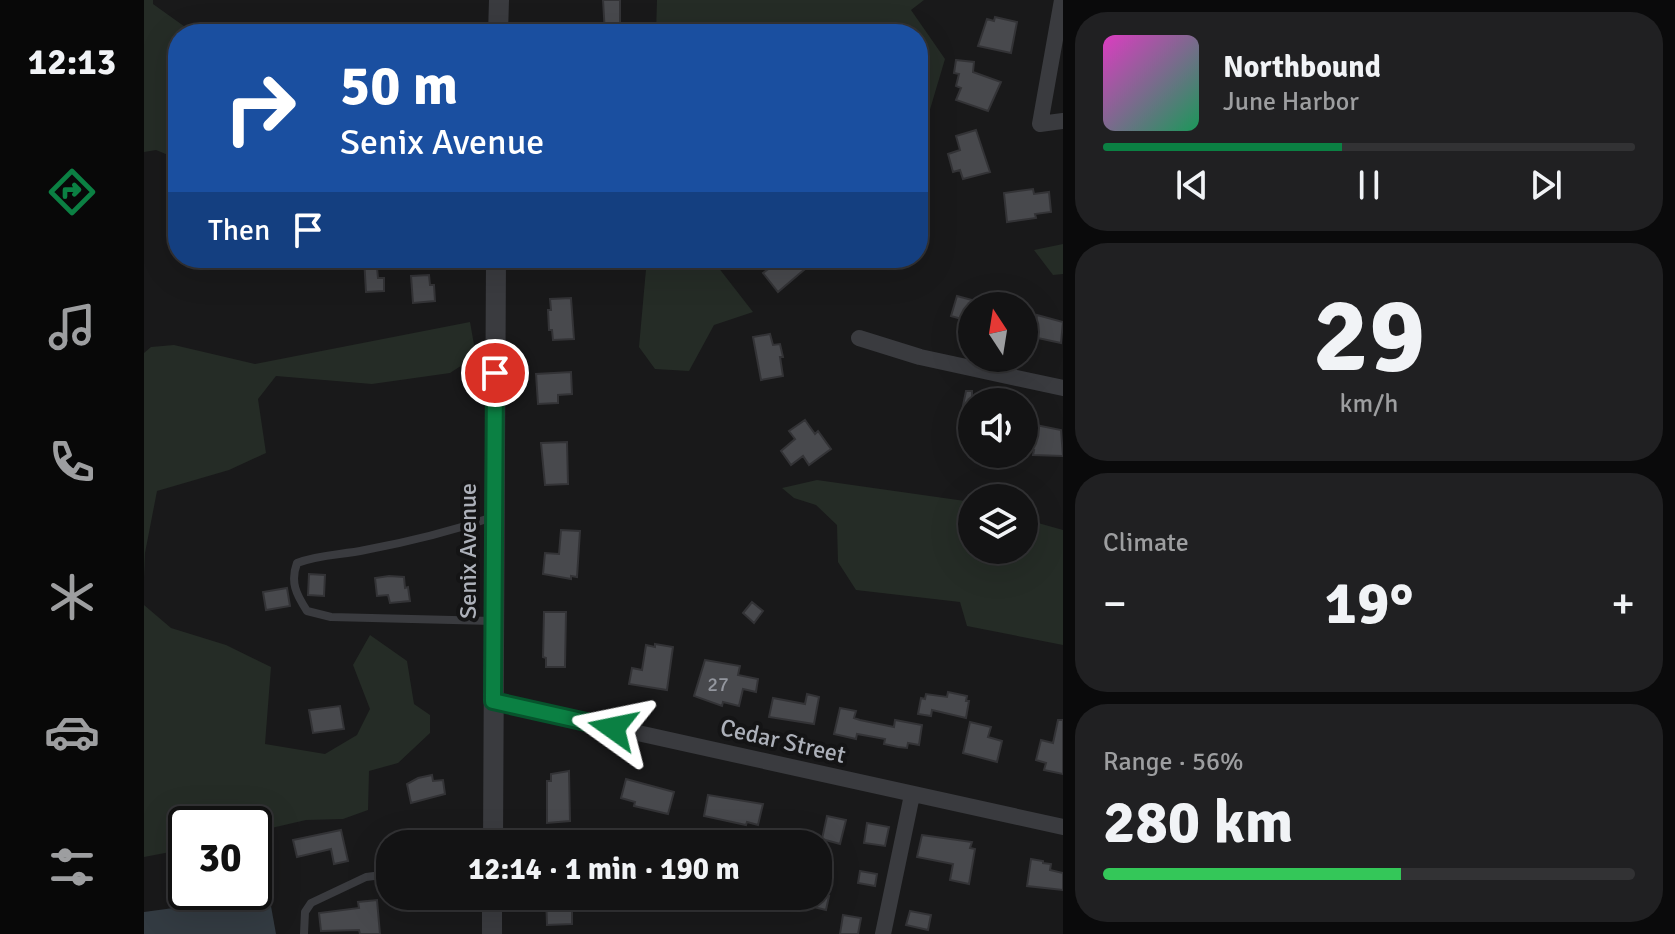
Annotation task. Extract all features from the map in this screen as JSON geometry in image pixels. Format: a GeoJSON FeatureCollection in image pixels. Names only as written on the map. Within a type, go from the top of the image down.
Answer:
{"type":"FeatureCollection","features":[{"type":"Feature","properties":{"kind":"street"},"geometry":{"type":"LineString","coordinates":[[498,24],[499,0]]}},
{"type":"Feature","properties":{"kind":"street"},"geometry":{"type":"LineString","coordinates":[[1062,0],[1040,124],[1063,121]]}},
{"type":"Feature","properties":{"kind":"street","name":"Senix Avenue"},"geometry":{"type":"LineString","coordinates":[[493,830],[496,268]]}},
{"type":"Feature","properties":{"kind":"street"},"geometry":{"type":"LineString","coordinates":[[859,338],[920,357],[1063,388]]}},
{"type":"Feature","properties":{"kind":"street","name":"Cedar Street"},"geometry":{"type":"LineString","coordinates":[[493,701],[1063,827]]}},
{"type":"Feature","properties":{"kind":"street"},"geometry":{"type":"LineString","coordinates":[[883,934],[912,795]]}},
{"type":"Feature","properties":{"kind":"street"},"geometry":{"type":"LineString","coordinates":[[492,910],[492,934]]}},
{"type":"Feature","properties":{"kind":"lane"},"geometry":{"type":"LineString","coordinates":[[493,621],[331,617],[307,611],[296,593],[292,576],[297,563],[316,556],[362,551],[465,527],[494,516]]}},
{"type":"Feature","properties":{"kind":"lane"},"geometry":{"type":"LineString","coordinates":[[304,934],[305,912],[311,903],[366,877],[376,876]]}},
{"type":"Feature","properties":{"kind":"shaded area"},"geometry":{"type":"Polygon","coordinates":[[[144,0],[153,0],[153,4],[181,24],[168,24],[168,155],[156,150],[144,152],[144,0]]]}},
{"type":"Feature","properties":{"kind":"shaded area"},"geometry":{"type":"Polygon","coordinates":[[[657,0],[924,0],[911,10],[921,24],[656,24],[657,0]]]}},
{"type":"Feature","properties":{"kind":"shaded area"},"geometry":{"type":"Polygon","coordinates":[[[928,34],[945,59],[928,116],[928,34]]]}},
{"type":"Feature","properties":{"kind":"shaded area"},"geometry":{"type":"Polygon","coordinates":[[[1063,244],[1063,274],[1053,275],[1034,250],[1063,244]]]}},
{"type":"Feature","properties":{"kind":"shaded area"},"geometry":{"type":"Polygon","coordinates":[[[646,268],[719,268],[753,312],[714,325],[689,371],[655,369],[639,347],[646,268]]]}},
{"type":"Feature","properties":{"kind":"shaded area"},"geometry":{"type":"Polygon","coordinates":[[[470,322],[476,356],[450,373],[372,384],[276,376],[258,399],[266,453],[229,470],[157,491],[145,553],[144,578],[144,353],[151,347],[174,345],[255,364],[470,322]]]}},
{"type":"Feature","properties":{"kind":"shaded area"},"geometry":{"type":"Polygon","coordinates":[[[817,480],[958,500],[958,564],[1038,564],[1038,523],[1063,530],[1063,645],[967,626],[960,602],[856,590],[838,562],[837,525],[816,505],[794,498],[782,488],[817,480]]]}},
{"type":"Feature","properties":{"kind":"shaded area"},"geometry":{"type":"Polygon","coordinates":[[[144,605],[171,628],[226,645],[271,667],[265,744],[325,754],[357,735],[370,709],[353,665],[370,635],[407,661],[414,704],[430,715],[430,733],[398,763],[369,771],[368,810],[343,819],[306,820],[272,828],[272,806],[168,806],[168,852],[144,857],[144,605]]]}},
{"type":"Feature","properties":{"kind":"shaded area"},"geometry":{"type":"Polygon","coordinates":[[[168,909],[272,910],[276,934],[144,934],[144,912],[168,909]]]}},
{"type":"Feature","properties":{"kind":"building"},"geometry":{"type":"Polygon","coordinates":[[[603,0],[620,0],[620,24],[604,24],[603,0]]]}},
{"type":"Feature","properties":{"kind":"building"},"geometry":{"type":"Polygon","coordinates":[[[995,17],[1017,22],[1011,53],[978,46],[987,19],[994,21],[995,17]]]}},
{"type":"Feature","properties":{"kind":"building"},"geometry":{"type":"Polygon","coordinates":[[[956,60],[974,62],[973,72],[1001,82],[988,111],[956,100],[961,88],[956,86],[959,74],[954,73],[956,60]]]}},
{"type":"Feature","properties":{"kind":"building"},"geometry":{"type":"Polygon","coordinates":[[[976,130],[990,172],[963,179],[960,170],[953,172],[948,154],[960,150],[956,136],[976,130]]]}},
{"type":"Feature","properties":{"kind":"building"},"geometry":{"type":"Polygon","coordinates":[[[1033,189],[1034,194],[1049,192],[1051,212],[1035,214],[1036,218],[1007,222],[1004,193],[1033,189]]]}},
{"type":"Feature","properties":{"kind":"building"},"geometry":{"type":"Polygon","coordinates":[[[365,268],[377,268],[378,278],[384,278],[384,291],[366,292],[365,268]]]}},
{"type":"Feature","properties":{"kind":"building"},"geometry":{"type":"Polygon","coordinates":[[[770,268],[806,268],[778,292],[763,273],[770,268]]]}},
{"type":"Feature","properties":{"kind":"building"},"geometry":{"type":"Polygon","coordinates":[[[429,275],[430,285],[434,285],[435,301],[413,303],[411,276],[429,275]]]}},
{"type":"Feature","properties":{"kind":"building"},"geometry":{"type":"Polygon","coordinates":[[[957,296],[958,296],[958,318],[951,316],[957,296]]]}},
{"type":"Feature","properties":{"kind":"building"},"geometry":{"type":"Polygon","coordinates":[[[571,298],[574,339],[553,340],[552,330],[549,330],[550,299],[571,298]]]}},
{"type":"Feature","properties":{"kind":"building"},"geometry":{"type":"Polygon","coordinates":[[[1038,315],[1063,322],[1061,343],[1038,338],[1038,315]]]}},
{"type":"Feature","properties":{"kind":"building"},"geometry":{"type":"Polygon","coordinates":[[[770,334],[773,345],[780,344],[783,376],[761,380],[753,337],[770,334]]]}},
{"type":"Feature","properties":{"kind":"building"},"geometry":{"type":"Polygon","coordinates":[[[571,372],[572,394],[558,395],[558,403],[538,404],[536,374],[571,372]]]}},
{"type":"Feature","properties":{"kind":"building"},"geometry":{"type":"Polygon","coordinates":[[[805,420],[831,449],[809,465],[803,456],[791,465],[781,451],[795,439],[789,431],[805,420]]]}},
{"type":"Feature","properties":{"kind":"building"},"geometry":{"type":"Polygon","coordinates":[[[1038,425],[1061,430],[1063,456],[1038,455],[1038,425]]]}},
{"type":"Feature","properties":{"kind":"building"},"geometry":{"type":"Polygon","coordinates":[[[567,442],[568,484],[545,485],[541,443],[567,442]]]}},
{"type":"Feature","properties":{"kind":"building"},"geometry":{"type":"Polygon","coordinates":[[[561,530],[580,531],[577,577],[571,576],[571,579],[543,574],[545,553],[559,554],[561,530]]]}},
{"type":"Feature","properties":{"kind":"building"},"geometry":{"type":"Polygon","coordinates":[[[309,574],[325,575],[324,596],[308,595],[309,574]]]}},
{"type":"Feature","properties":{"kind":"building"},"geometry":{"type":"Polygon","coordinates":[[[404,577],[410,601],[390,603],[388,595],[377,596],[375,578],[404,577]]]}},
{"type":"Feature","properties":{"kind":"building"},"geometry":{"type":"Polygon","coordinates":[[[287,588],[290,606],[266,610],[263,592],[287,588]]]}},
{"type":"Feature","properties":{"kind":"building"},"geometry":{"type":"Polygon","coordinates":[[[752,602],[763,611],[754,623],[743,613],[752,602]]]}},
{"type":"Feature","properties":{"kind":"building"},"geometry":{"type":"Polygon","coordinates":[[[544,612],[566,612],[565,667],[546,667],[546,658],[543,657],[544,612]]]}},
{"type":"Feature","properties":{"kind":"building"},"geometry":{"type":"Polygon","coordinates":[[[655,644],[673,647],[667,690],[629,684],[632,668],[642,670],[646,645],[655,647],[655,644]]]}},
{"type":"Feature","properties":{"kind":"building"},"geometry":{"type":"Polygon","coordinates":[[[705,660],[740,666],[738,675],[758,679],[756,692],[743,689],[739,706],[723,702],[722,706],[694,696],[705,660]]]}},
{"type":"Feature","properties":{"kind":"building"},"geometry":{"type":"Polygon","coordinates":[[[948,692],[967,696],[966,718],[932,710],[931,716],[918,714],[921,698],[925,699],[926,694],[947,697],[948,692]]]}},
{"type":"Feature","properties":{"kind":"building"},"geometry":{"type":"Polygon","coordinates":[[[807,694],[819,697],[814,724],[769,717],[773,698],[805,704],[807,694]]]}},
{"type":"Feature","properties":{"kind":"building"},"geometry":{"type":"Polygon","coordinates":[[[340,706],[344,729],[313,733],[309,710],[340,706]]]}},
{"type":"Feature","properties":{"kind":"building"},"geometry":{"type":"Polygon","coordinates":[[[840,708],[856,711],[854,718],[860,720],[894,727],[895,720],[922,725],[919,745],[908,743],[907,748],[898,747],[884,744],[885,739],[857,734],[856,739],[834,734],[840,708]]]}},
{"type":"Feature","properties":{"kind":"building"},"geometry":{"type":"Polygon","coordinates":[[[1058,720],[1063,720],[1063,774],[1044,770],[1046,763],[1036,760],[1041,740],[1053,743],[1058,720]]]}},
{"type":"Feature","properties":{"kind":"building"},"geometry":{"type":"Polygon","coordinates":[[[970,722],[991,727],[988,737],[1002,741],[997,762],[963,753],[970,722]]]}},
{"type":"Feature","properties":{"kind":"building"},"geometry":{"type":"Polygon","coordinates":[[[569,771],[570,821],[547,823],[547,781],[551,781],[551,774],[569,771]]]}},
{"type":"Feature","properties":{"kind":"building"},"geometry":{"type":"Polygon","coordinates":[[[432,775],[433,781],[443,780],[445,794],[411,803],[407,784],[432,775]]]}},
{"type":"Feature","properties":{"kind":"building"},"geometry":{"type":"Polygon","coordinates":[[[626,779],[674,792],[668,814],[634,806],[635,802],[621,798],[626,779]]]}},
{"type":"Feature","properties":{"kind":"building"},"geometry":{"type":"Polygon","coordinates":[[[708,795],[763,804],[758,825],[704,816],[708,795]]]}},
{"type":"Feature","properties":{"kind":"building"},"geometry":{"type":"Polygon","coordinates":[[[827,816],[846,820],[840,844],[832,842],[832,830],[824,830],[827,816]]]}},
{"type":"Feature","properties":{"kind":"building"},"geometry":{"type":"Polygon","coordinates":[[[867,823],[889,827],[885,846],[864,843],[867,823]]]}},
{"type":"Feature","properties":{"kind":"building"},"geometry":{"type":"Polygon","coordinates":[[[341,830],[348,861],[334,864],[331,849],[297,857],[293,840],[341,830]]]}},
{"type":"Feature","properties":{"kind":"building"},"geometry":{"type":"Polygon","coordinates":[[[922,835],[972,842],[970,848],[975,849],[969,884],[950,880],[953,864],[917,857],[922,835]]]}},
{"type":"Feature","properties":{"kind":"building"},"geometry":{"type":"Polygon","coordinates":[[[1031,859],[1051,864],[1050,870],[1063,873],[1063,890],[1027,886],[1031,859]]]}},
{"type":"Feature","properties":{"kind":"building"},"geometry":{"type":"Polygon","coordinates":[[[860,871],[877,874],[875,886],[858,883],[860,871]]]}},
{"type":"Feature","properties":{"kind":"building"},"geometry":{"type":"Polygon","coordinates":[[[376,900],[380,934],[360,934],[359,930],[321,931],[319,913],[359,908],[358,902],[376,900]]]}},
{"type":"Feature","properties":{"kind":"building"},"geometry":{"type":"Polygon","coordinates":[[[546,910],[572,910],[572,924],[547,925],[546,910]]]}},
{"type":"Feature","properties":{"kind":"building"},"geometry":{"type":"Polygon","coordinates":[[[910,911],[931,915],[928,930],[906,925],[910,911]]]}},
{"type":"Feature","properties":{"kind":"building"},"geometry":{"type":"Polygon","coordinates":[[[843,915],[861,918],[858,934],[840,934],[843,915]]]}},
{"type":"Feature","properties":{"kind":"route"},"geometry":{"type":"LineString","coordinates":[[495,373],[493,701],[613,728]]}}]}
